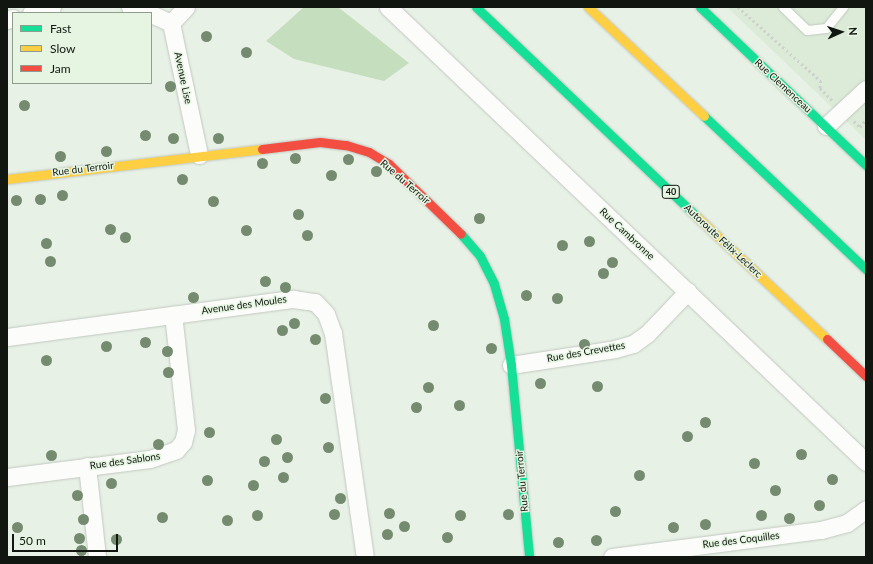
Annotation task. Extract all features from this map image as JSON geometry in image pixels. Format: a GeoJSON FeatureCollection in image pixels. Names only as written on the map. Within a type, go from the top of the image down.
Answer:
{"type":"FeatureCollection","features":[{"type":"Feature","properties":{"kind":"main road","name":"Autoroute Félix-Leclerc"},"geometry":{"type":"LineString","coordinates":[[476,7],[866,376]]}},
{"type":"Feature","properties":{"kind":"main road"},"geometry":{"type":"LineString","coordinates":[[588,7],[866,269]]}},
{"type":"Feature","properties":{"kind":"main road","name":"Rue Clemenceau"},"geometry":{"type":"LineString","coordinates":[[700,7],[866,164]]}},
{"type":"Feature","properties":{"kind":"main road","name":"Rue du Terroir"},"geometry":{"type":"LineString","coordinates":[[7,179],[199,155],[320,142],[346,145],[369,152],[389,164],[452,224],[480,256],[494,284],[504,319],[511,365],[529,557]]}},
{"type":"Feature","properties":{"kind":"street"},"geometry":{"type":"LineString","coordinates":[[130,7],[147,12]]}},
{"type":"Feature","properties":{"kind":"street"},"geometry":{"type":"LineString","coordinates":[[152,14],[171,23],[186,7]]}},
{"type":"Feature","properties":{"kind":"street","name":"Rue Cambronne"},"geometry":{"type":"LineString","coordinates":[[388,7],[866,462]]}},
{"type":"Feature","properties":{"kind":"street","name":"Avenue Lise"},"geometry":{"type":"LineString","coordinates":[[171,23],[199,155]]}},
{"type":"Feature","properties":{"kind":"street"},"geometry":{"type":"LineString","coordinates":[[826,126],[866,89]]}},
{"type":"Feature","properties":{"kind":"street","name":"Rue des Crevettes"},"geometry":{"type":"LineString","coordinates":[[511,365],[615,349],[633,344],[647,334],[688,291]]}},
{"type":"Feature","properties":{"kind":"street","name":"Avenue des Moules"},"geometry":{"type":"LineString","coordinates":[[7,337],[293,299],[315,302],[326,314],[333,333],[365,557]]}},
{"type":"Feature","properties":{"kind":"street","name":"Rue des Sablons"},"geometry":{"type":"LineString","coordinates":[[7,477],[163,456],[176,450],[183,442],[186,430],[173,315]]}},
{"type":"Feature","properties":{"kind":"street"},"geometry":{"type":"LineString","coordinates":[[87,466],[97,557]]}},
{"type":"Feature","properties":{"kind":"street","name":"Rue des Coquilles"},"geometry":{"type":"LineString","coordinates":[[612,557],[676,553],[821,530],[847,523],[866,509]]}},
{"type":"Feature","properties":{"kind":"lane"},"geometry":{"type":"LineString","coordinates":[[782,7],[794,9],[807,30],[826,28],[843,7]]}},
{"type":"Feature","properties":{"kind":"path"},"geometry":{"type":"LineString","coordinates":[[738,7],[821,82],[820,88],[843,110]]}},
{"type":"Feature","properties":{"kind":"shaded area"},"geometry":{"type":"Polygon","coordinates":[[[727,7],[866,7],[866,140],[727,7]]]}},
{"type":"Feature","properties":{"kind":"green space"},"geometry":{"type":"Polygon","coordinates":[[[304,7],[338,7],[409,63],[384,81],[294,59],[266,41],[304,7]]]}},
{"type":"Feature","properties":{"kind":"traffic: fast"},"geometry":{"type":"LineString","coordinates":[[476,7],[697,217]]}},
{"type":"Feature","properties":{"kind":"traffic: fast"},"geometry":{"type":"LineString","coordinates":[[700,7],[866,165]]}},
{"type":"Feature","properties":{"kind":"traffic: fast"},"geometry":{"type":"LineString","coordinates":[[704,116],[866,269]]}},
{"type":"Feature","properties":{"kind":"traffic: fast"},"geometry":{"type":"LineString","coordinates":[[461,234],[480,256],[494,284],[504,319],[511,365],[529,557]]}},
{"type":"Feature","properties":{"kind":"traffic: slow"},"geometry":{"type":"LineString","coordinates":[[588,7],[704,116]]}},
{"type":"Feature","properties":{"kind":"traffic: slow"},"geometry":{"type":"LineString","coordinates":[[7,179],[262,149]]}},
{"type":"Feature","properties":{"kind":"traffic: slow"},"geometry":{"type":"LineString","coordinates":[[697,217],[827,339]]}},
{"type":"Feature","properties":{"kind":"traffic: jam"},"geometry":{"type":"LineString","coordinates":[[262,149],[320,142],[346,145],[369,152],[389,164],[461,234]]}},
{"type":"Feature","properties":{"kind":"traffic: jam"},"geometry":{"type":"LineString","coordinates":[[827,339],[866,376]]}}]}
